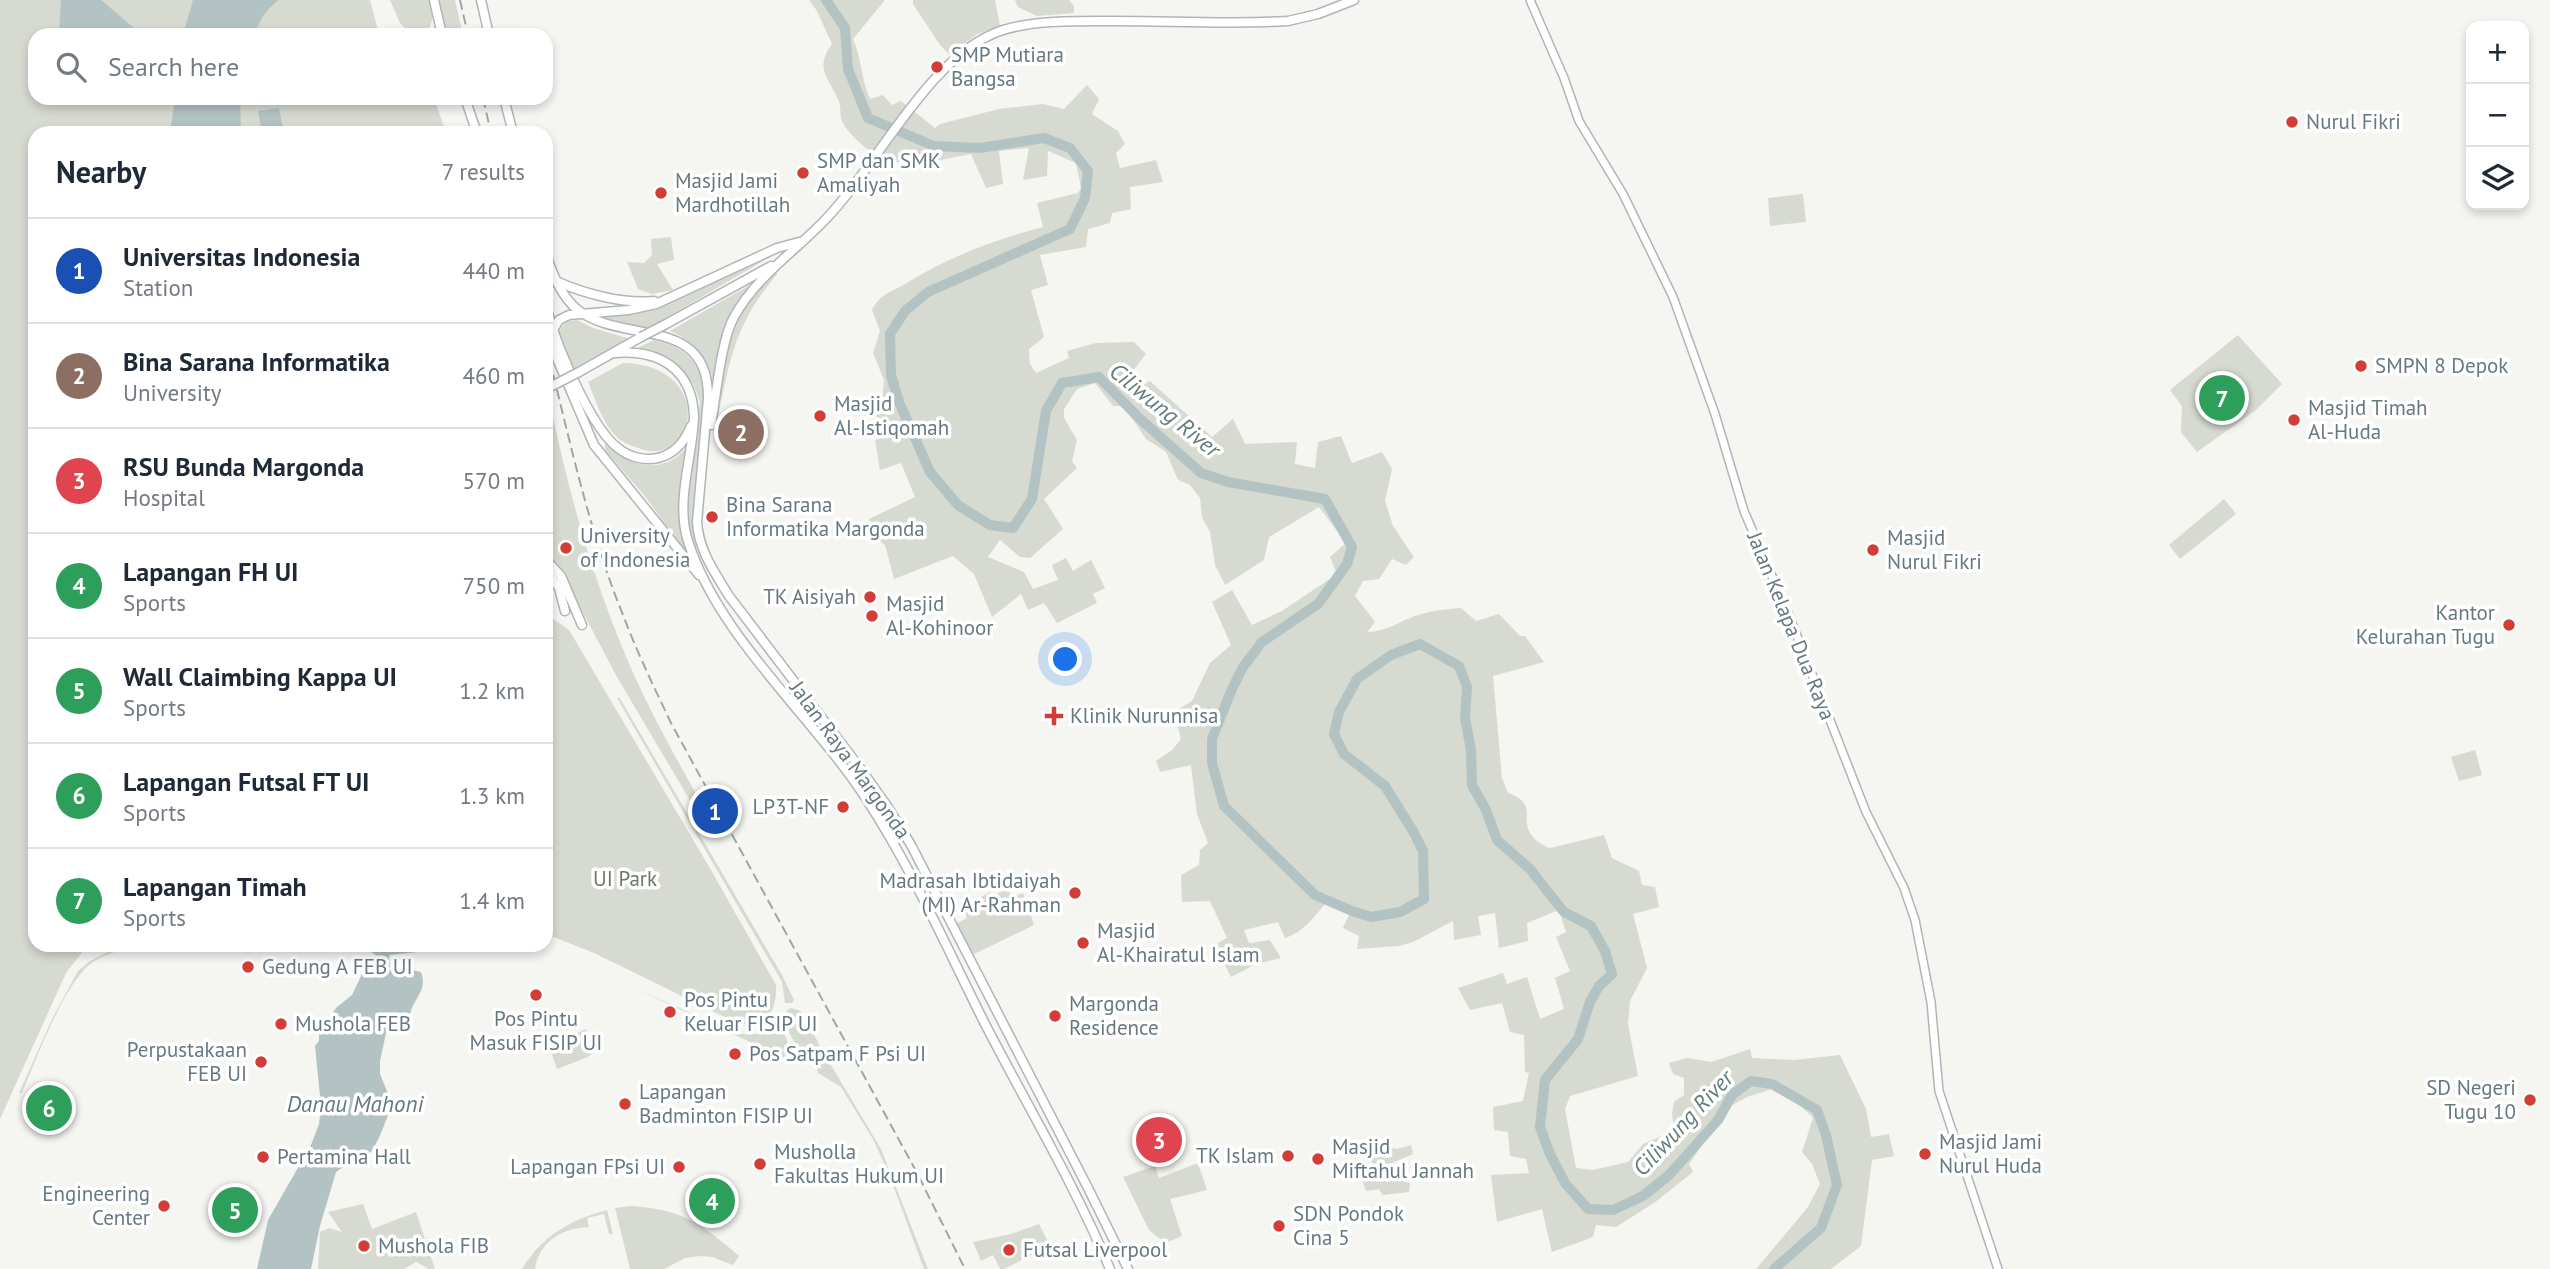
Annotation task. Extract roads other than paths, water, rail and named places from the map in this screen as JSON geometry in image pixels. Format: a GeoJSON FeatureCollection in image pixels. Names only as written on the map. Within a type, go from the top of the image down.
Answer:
{"type":"FeatureCollection","features":[{"type":"Feature","properties":{"kind":"main road"},"geometry":{"type":"LineString","coordinates":[[434,0],[440,28]]}},
{"type":"Feature","properties":{"kind":"main road"},"geometry":{"type":"LineString","coordinates":[[481,0],[487,28]]}},
{"type":"Feature","properties":{"kind":"main road"},"geometry":{"type":"LineString","coordinates":[[705,456],[730,326],[744,301],[776,263],[832,212],[939,75],[969,48],[991,34],[1012,28],[1079,21],[1288,21],[1318,14],[1354,0]]}},
{"type":"Feature","properties":{"kind":"main road","name":"Jalan Kelapa Dua Raya"},"geometry":{"type":"LineString","coordinates":[[1530,0],[1564,78],[1579,121],[1620,188],[1673,297],[1718,425],[1744,511],[1790,618],[1866,812],[1900,879],[1910,906],[1935,1027],[1939,1091],[1998,1269]]}},
{"type":"Feature","properties":{"kind":"main road"},"geometry":{"type":"LineString","coordinates":[[467,105],[475,126]]}},
{"type":"Feature","properties":{"kind":"main road"},"geometry":{"type":"LineString","coordinates":[[506,105],[511,126]]}},
{"type":"Feature","properties":{"kind":"main road"},"geometry":{"type":"LineString","coordinates":[[709,587],[594,445],[558,361],[553,344],[553,330],[562,318],[581,313],[648,306],[695,288],[777,248],[802,241]]}},
{"type":"Feature","properties":{"kind":"main road"},"geometry":{"type":"LineString","coordinates":[[553,385],[776,263]]}},
{"type":"Feature","properties":{"kind":"main road"},"geometry":{"type":"LineString","coordinates":[[553,270],[569,302],[581,313]]}},
{"type":"Feature","properties":{"kind":"main road"},"geometry":{"type":"LineString","coordinates":[[558,282],[587,293],[639,302],[655,301],[695,288]]}},
{"type":"Feature","properties":{"kind":"main road","name":"Jalan Raya Margonda"},"geometry":{"type":"LineString","coordinates":[[581,313],[618,327],[670,337],[694,353],[704,371],[708,387],[705,456],[697,522],[707,561],[729,596],[894,816],[1128,1269]]}},
{"type":"Feature","properties":{"kind":"main road"},"geometry":{"type":"LineString","coordinates":[[553,330],[600,427],[610,441],[623,452],[648,459],[667,455],[686,437],[694,415]]}},
{"type":"Feature","properties":{"kind":"main road"},"geometry":{"type":"LineString","coordinates":[[614,353],[647,354],[671,366],[689,389],[694,415],[683,505],[684,526],[692,553],[709,587]]}},
{"type":"Feature","properties":{"kind":"main road"},"geometry":{"type":"LineString","coordinates":[[553,567],[561,576],[582,625]]}},
{"type":"Feature","properties":{"kind":"main road"},"geometry":{"type":"LineString","coordinates":[[553,579],[559,588],[565,611]]}},
{"type":"Feature","properties":{"kind":"main road","name":"Jalan Raya Margonda"},"geometry":{"type":"LineString","coordinates":[[709,587],[772,679],[812,726],[867,800],[915,886],[1065,1175],[1110,1269]]}},
{"type":"Feature","properties":{"kind":"main road"},"geometry":{"type":"LineString","coordinates":[[1006,1062],[1016,1061],[1019,1055]]}},
{"type":"Feature","properties":{"kind":"main road"},"geometry":{"type":"LineString","coordinates":[[1011,1071],[1018,1065],[1026,1067]]}},
{"type":"Feature","properties":{"kind":"water"},"geometry":{"type":"Polygon","coordinates":[[[61,0],[101,0],[134,28],[59,28],[61,0]]]}},
{"type":"Feature","properties":{"kind":"water"},"geometry":{"type":"Polygon","coordinates":[[[193,0],[278,0],[258,28],[185,28],[193,0]]]}},
{"type":"Feature","properties":{"kind":"water"},"geometry":{"type":"Polygon","coordinates":[[[174,105],[240,105],[241,126],[171,126],[174,105]]]}},
{"type":"Feature","properties":{"kind":"water"},"geometry":{"type":"Polygon","coordinates":[[[279,108],[283,126],[261,126],[258,111],[279,108]]]}},
{"type":"Feature","properties":{"kind":"water","name":"Danau Mahoni"},"geometry":{"type":"Polygon","coordinates":[[[371,952],[418,952],[389,955],[390,971],[398,967],[421,972],[423,979],[422,989],[410,1014],[401,1019],[399,1026],[386,1033],[380,1074],[391,1101],[391,1108],[376,1144],[367,1157],[336,1172],[311,1269],[257,1269],[268,1220],[311,1145],[319,1124],[321,1106],[315,1046],[319,1041],[319,1030],[337,1007],[352,995],[362,974],[385,971],[384,956],[377,956],[371,952]]]}},
{"type":"Feature","properties":{"kind":"waterway","name":"Ciliwung River"},"geometry":{"type":"LineString","coordinates":[[826,0],[845,28],[848,69],[868,118],[934,146],[980,148],[1044,138],[1070,148],[1088,171],[1085,198],[1070,229],[928,292],[905,311],[890,334],[891,375],[899,402],[930,472],[958,505],[990,525],[1013,528],[1032,499],[1046,411],[1062,383],[1099,377],[1138,417],[1201,473],[1228,482],[1325,499],[1352,547],[1347,564],[1318,604],[1262,642],[1243,667],[1212,739],[1212,763],[1224,806],[1315,895],[1371,917],[1400,912],[1424,899],[1423,851],[1413,831],[1385,786],[1344,754],[1334,734],[1339,712],[1357,679],[1391,655],[1420,644],[1459,666],[1467,687],[1465,718],[1471,750],[1472,785],[1486,810],[1497,840],[1530,869],[1564,912],[1591,926],[1605,951],[1612,974],[1599,986],[1590,1002],[1578,1039],[1545,1080],[1540,1127],[1565,1183],[1588,1209],[1613,1210],[1643,1196],[1669,1175],[1718,1120],[1732,1095],[1751,1081],[1772,1084],[1817,1110],[1826,1135],[1837,1185],[1821,1228],[1774,1269]]}},
{"type":"Feature","properties":{"kind":"railway"},"geometry":{"type":"LineString","coordinates":[[460,0],[466,28]]}},
{"type":"Feature","properties":{"kind":"railway"},"geometry":{"type":"LineString","coordinates":[[485,105],[489,126]]}},
{"type":"Feature","properties":{"kind":"railway"},"geometry":{"type":"LineString","coordinates":[[553,374],[599,549],[646,669],[671,723],[916,1171],[965,1269]]}},
{"type":"Feature","properties":{"kind":"place","name":"SMP Mutiara Bangsa"},"geometry":{"type":"Point","coordinates":[937,67]}},
{"type":"Feature","properties":{"kind":"place","name":"Nurul Fikri"},"geometry":{"type":"Point","coordinates":[2292,122]}},
{"type":"Feature","properties":{"kind":"place","name":"SMP dan SMK Amaliyah"},"geometry":{"type":"Point","coordinates":[803,173]}},
{"type":"Feature","properties":{"kind":"place","name":"Masjid Jami Mardhotillah"},"geometry":{"type":"Point","coordinates":[661,193]}},
{"type":"Feature","properties":{"kind":"place","name":"SMPN 8 Depok"},"geometry":{"type":"Point","coordinates":[2361,366]}},
{"type":"Feature","properties":{"kind":"place","name":"Lapangan Timah"},"geometry":{"type":"Point","coordinates":[2222,398]}},
{"type":"Feature","properties":{"kind":"place","name":"Masjid Al-Istiqomah"},"geometry":{"type":"Point","coordinates":[820,416]}},
{"type":"Feature","properties":{"kind":"place","name":"Masjid Timah Al-Huda"},"geometry":{"type":"Point","coordinates":[2294,420]}},
{"type":"Feature","properties":{"kind":"place","name":"Bina Sarana Informatika"},"geometry":{"type":"Point","coordinates":[741,432]}},
{"type":"Feature","properties":{"kind":"place","name":"Bina Sarana Informatika Margonda"},"geometry":{"type":"Point","coordinates":[712,517]}},
{"type":"Feature","properties":{"kind":"place","name":"University of Indonesia"},"geometry":{"type":"Point","coordinates":[566,548]}},
{"type":"Feature","properties":{"kind":"place","name":"Masjid Nurul Fikri"},"geometry":{"type":"Point","coordinates":[1873,550]}},
{"type":"Feature","properties":{"kind":"place","name":"TK Aisiyah"},"geometry":{"type":"Point","coordinates":[870,597]}},
{"type":"Feature","properties":{"kind":"place","name":"Masjid Al-Kohinoor"},"geometry":{"type":"Point","coordinates":[872,616]}},
{"type":"Feature","properties":{"kind":"place","name":"Kantor Kelurahan Tugu"},"geometry":{"type":"Point","coordinates":[2509,625]}},
{"type":"Feature","properties":{"kind":"place","name":"Klinik Nurunnisa"},"geometry":{"type":"Point","coordinates":[1054,716]}},
{"type":"Feature","properties":{"kind":"place","name":"LP3T-NF"},"geometry":{"type":"Point","coordinates":[843,807]}},
{"type":"Feature","properties":{"kind":"place","name":"Universitas Indonesia"},"geometry":{"type":"Point","coordinates":[715,811]}},
{"type":"Feature","properties":{"kind":"place","name":"Madrasah Ibtidaiyah (MI) Ar-Rahman"},"geometry":{"type":"Point","coordinates":[1075,893]}},
{"type":"Feature","properties":{"kind":"place","name":"Masjid Al-Khairatul Islam"},"geometry":{"type":"Point","coordinates":[1083,943]}},
{"type":"Feature","properties":{"kind":"place","name":"Gedung A FEB UI"},"geometry":{"type":"Point","coordinates":[248,967]}},
{"type":"Feature","properties":{"kind":"place","name":"Pos Pintu Masuk FISIP UI"},"geometry":{"type":"Point","coordinates":[536,995]}},
{"type":"Feature","properties":{"kind":"place","name":"Pos Pintu Keluar FISIP UI"},"geometry":{"type":"Point","coordinates":[670,1012]}},
{"type":"Feature","properties":{"kind":"place","name":"Margonda Residence"},"geometry":{"type":"Point","coordinates":[1055,1016]}},
{"type":"Feature","properties":{"kind":"place","name":"Mushola FEB"},"geometry":{"type":"Point","coordinates":[281,1024]}},
{"type":"Feature","properties":{"kind":"place","name":"Pos Satpam F Psi UI"},"geometry":{"type":"Point","coordinates":[735,1054]}},
{"type":"Feature","properties":{"kind":"place","name":"Perpustakaan FEB UI"},"geometry":{"type":"Point","coordinates":[261,1062]}},
{"type":"Feature","properties":{"kind":"place","name":"SD Negeri Tugu 10"},"geometry":{"type":"Point","coordinates":[2530,1100]}},
{"type":"Feature","properties":{"kind":"place","name":"Lapangan Badminton FISIP UI"},"geometry":{"type":"Point","coordinates":[625,1104]}},
{"type":"Feature","properties":{"kind":"place","name":"Lapangan Futsal FT UI"},"geometry":{"type":"Point","coordinates":[49,1108]}},
{"type":"Feature","properties":{"kind":"place","name":"RSU Bunda Margonda"},"geometry":{"type":"Point","coordinates":[1159,1140]}},
{"type":"Feature","properties":{"kind":"place","name":"Masjid Jami Nurul Huda"},"geometry":{"type":"Point","coordinates":[1925,1154]}},
{"type":"Feature","properties":{"kind":"place","name":"TK Islam"},"geometry":{"type":"Point","coordinates":[1288,1156]}},
{"type":"Feature","properties":{"kind":"place","name":"Pertamina Hall"},"geometry":{"type":"Point","coordinates":[263,1157]}},
{"type":"Feature","properties":{"kind":"place","name":"Masjid Miftahul Jannah"},"geometry":{"type":"Point","coordinates":[1318,1159]}},
{"type":"Feature","properties":{"kind":"place","name":"Musholla Fakultas Hukum UI"},"geometry":{"type":"Point","coordinates":[760,1164]}},
{"type":"Feature","properties":{"kind":"place","name":"Lapangan FPsi UI"},"geometry":{"type":"Point","coordinates":[679,1167]}},
{"type":"Feature","properties":{"kind":"place","name":"Lapangan FH UI"},"geometry":{"type":"Point","coordinates":[712,1201]}},
{"type":"Feature","properties":{"kind":"place","name":"Engineering Center"},"geometry":{"type":"Point","coordinates":[164,1206]}},
{"type":"Feature","properties":{"kind":"place","name":"Wall Claimbing Kappa UI"},"geometry":{"type":"Point","coordinates":[235,1210]}},
{"type":"Feature","properties":{"kind":"place","name":"SDN Pondok Cina 5"},"geometry":{"type":"Point","coordinates":[1279,1226]}},
{"type":"Feature","properties":{"kind":"place","name":"Mushola FIB"},"geometry":{"type":"Point","coordinates":[364,1246]}},
{"type":"Feature","properties":{"kind":"place","name":"Futsal Liverpool"},"geometry":{"type":"Point","coordinates":[1009,1250]}},
{"type":"Feature","properties":{"kind":"park label","name":"UI Park"},"geometry":{"type":"Point","coordinates":[625,879]}}]}
